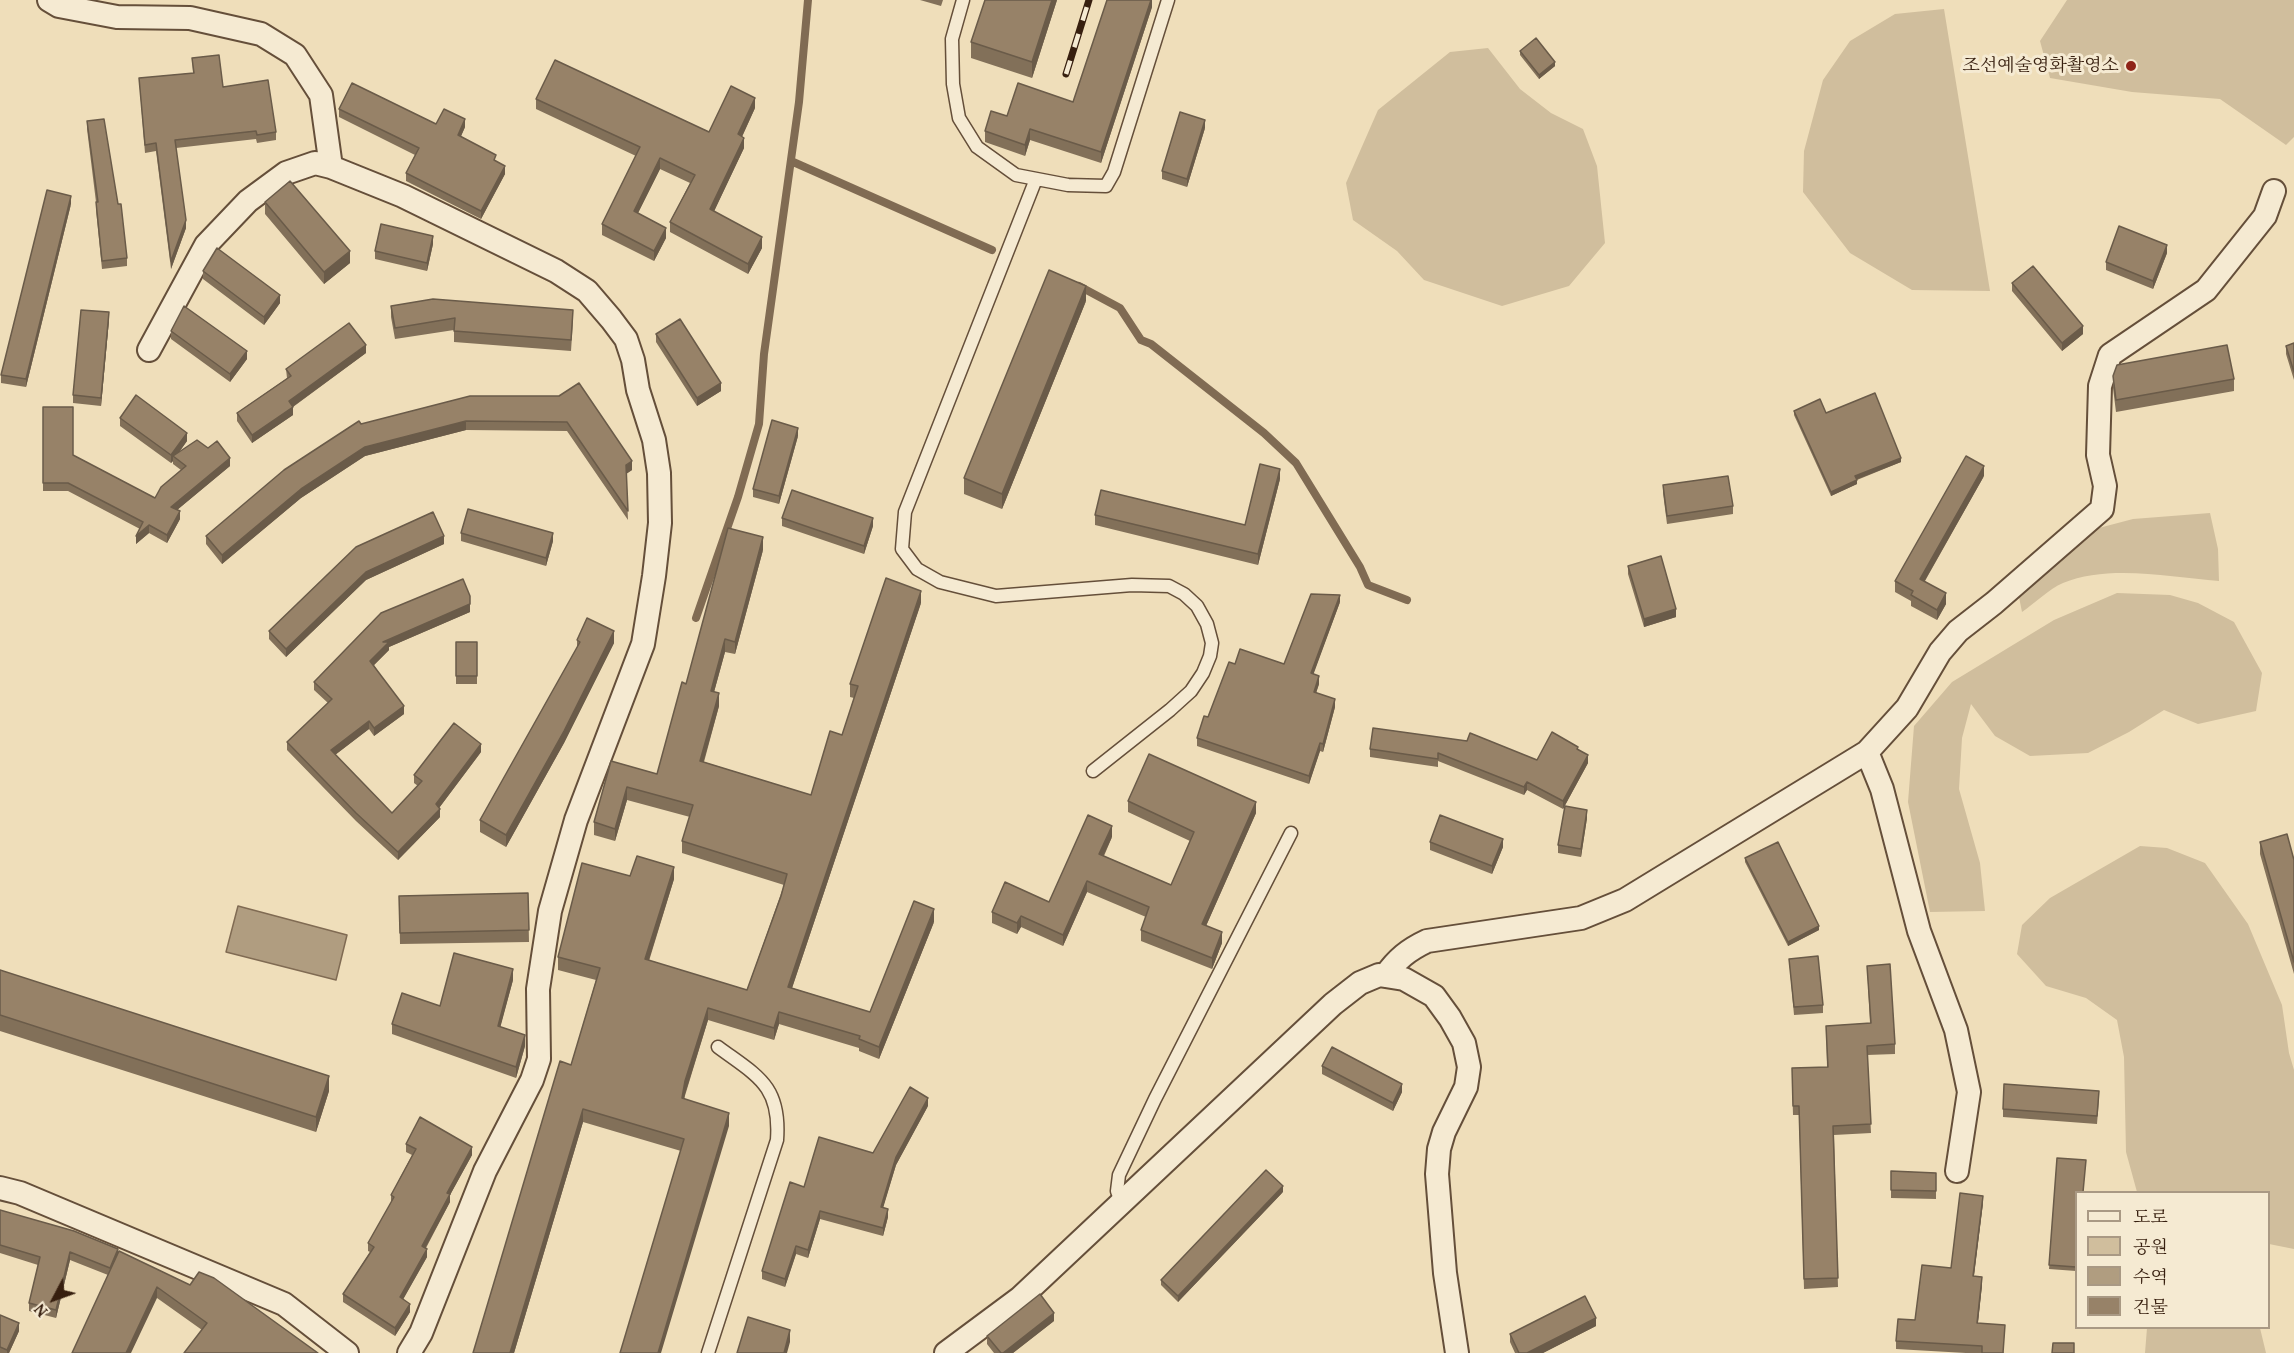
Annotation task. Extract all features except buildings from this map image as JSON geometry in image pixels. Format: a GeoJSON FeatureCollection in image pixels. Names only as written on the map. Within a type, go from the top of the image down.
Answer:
{"type":"FeatureCollection","features":[{"type":"Feature","properties":{"kind":"street"},"geometry":{"type":"LineString","coordinates":[[49,0],[59,6],[117,17],[190,18],[261,34],[295,55],[321,95],[332,166]]}},
{"type":"Feature","properties":{"kind":"street"},"geometry":{"type":"LineString","coordinates":[[149,350],[206,245],[248,201],[285,173],[315,163],[332,166],[403,196],[556,271],[587,291],[626,339],[633,360],[638,390],[654,440],[659,473],[660,523],[643,644],[576,820],[550,911],[538,989],[539,1059],[532,1080],[486,1171],[421,1333],[409,1353]]}},
{"type":"Feature","properties":{"kind":"street"},"geometry":{"type":"LineString","coordinates":[[1385,976],[1398,959],[1410,949],[1427,941],[1581,918],[1625,900],[1867,752],[1907,708],[1940,652],[1958,631],[2011,589],[2102,509],[2105,486],[2098,455],[2100,386],[2110,355],[2206,290],[2265,216],[2274,191]]}},
{"type":"Feature","properties":{"kind":"street"},"geometry":{"type":"LineString","coordinates":[[1867,752],[1882,789],[1919,931],[1956,1030],[1969,1092],[1957,1171]]}},
{"type":"Feature","properties":{"kind":"street"},"geometry":{"type":"LineString","coordinates":[[946,1353],[1020,1298],[1333,1004],[1360,983],[1379,975],[1404,979],[1434,996],[1464,1043],[1469,1067],[1466,1088],[1444,1132],[1439,1149],[1437,1174],[1445,1273],[1457,1353]]}},
{"type":"Feature","properties":{"kind":"street"},"geometry":{"type":"LineString","coordinates":[[0,1188],[20,1193],[284,1304],[347,1353]]}},
{"type":"Feature","properties":{"kind":"lane"},"geometry":{"type":"LineString","coordinates":[[963,0],[952,39],[953,84],[959,118],[977,147],[1016,175],[1068,185],[1106,186],[1114,172],[1168,0]]}},
{"type":"Feature","properties":{"kind":"lane"},"geometry":{"type":"LineString","coordinates":[[1036,179],[905,512],[902,549],[917,569],[940,582],[996,596],[1132,585],[1169,586],[1184,594],[1197,606],[1207,624],[1212,643],[1210,656],[1203,673],[1191,691],[1170,710],[1093,771]]}},
{"type":"Feature","properties":{"kind":"lane"},"geometry":{"type":"LineString","coordinates":[[1122,1204],[1117,1191],[1119,1175],[1155,1099],[1291,833]]}},
{"type":"Feature","properties":{"kind":"lane"},"geometry":{"type":"LineString","coordinates":[[708,1353],[777,1140],[779,1119],[776,1102],[762,1080],[718,1047]]}},
{"type":"Feature","properties":{"kind":"green space"},"geometry":{"type":"Polygon","coordinates":[[[2067,0],[2294,0],[2294,137],[2286,145],[2220,99],[2132,92],[2050,78],[2040,41],[2067,0]]]}},
{"type":"Feature","properties":{"kind":"green space"},"geometry":{"type":"Polygon","coordinates":[[[1944,9],[1990,291],[1912,290],[1850,253],[1803,192],[1804,151],[1823,80],[1850,41],[1895,14],[1944,9]]]}},
{"type":"Feature","properties":{"kind":"green space"},"geometry":{"type":"Polygon","coordinates":[[[1488,48],[1520,89],[1551,113],[1583,129],[1597,166],[1605,243],[1569,286],[1502,306],[1424,280],[1397,251],[1353,220],[1346,183],[1378,110],[1450,52],[1488,48]]]}},
{"type":"Feature","properties":{"kind":"green space"},"geometry":{"type":"Polygon","coordinates":[[[2210,513],[2218,549],[2219,581],[2140,573],[2100,574],[2063,583],[2047,592],[2022,612],[2018,592],[2095,529],[2133,519],[2210,513]]]}},
{"type":"Feature","properties":{"kind":"green space"},"geometry":{"type":"Polygon","coordinates":[[[2117,593],[2170,595],[2198,603],[2234,622],[2262,673],[2256,711],[2198,724],[2164,710],[2129,732],[2088,753],[2030,756],[1995,736],[1971,704],[1962,738],[1959,789],[1980,863],[1985,911],[1930,912],[1908,802],[1914,726],[1952,682],[2054,620],[2117,593]]]}},
{"type":"Feature","properties":{"kind":"green space"},"geometry":{"type":"Polygon","coordinates":[[[2140,846],[2167,848],[2205,863],[2248,924],[2282,1005],[2289,1053],[2294,1070],[2294,1249],[2270,1244],[2270,1191],[2137,1191],[2126,1152],[2124,1057],[2117,1020],[2086,998],[2046,986],[2017,954],[2022,925],[2050,898],[2140,846]]]}},
{"type":"Feature","properties":{"kind":"green space"},"geometry":{"type":"Polygon","coordinates":[[[2147,1329],[2260,1329],[2266,1353],[2145,1353],[2147,1329]]]}},
{"type":"Feature","properties":{"kind":"water"},"geometry":{"type":"Polygon","coordinates":[[[238,906],[347,935],[336,980],[226,952],[238,906]]]}},
{"type":"Feature","properties":{"kind":"waterway"},"geometry":{"type":"LineString","coordinates":[[696,618],[738,497],[759,424],[764,354],[799,102],[808,0]]}},
{"type":"Feature","properties":{"kind":"waterway"},"geometry":{"type":"LineString","coordinates":[[791,161],[992,250]]}},
{"type":"Feature","properties":{"kind":"waterway"},"geometry":{"type":"LineString","coordinates":[[1079,286],[1120,308],[1141,340],[1151,344],[1264,433],[1296,463],[1360,567],[1368,585],[1407,600]]}},
{"type":"Feature","properties":{"kind":"railway"},"geometry":{"type":"LineString","coordinates":[[1066,74],[1089,0]]}},
{"type":"Feature","properties":{"kind":"place","name":"조선예술영화촬영소"},"geometry":{"type":"Point","coordinates":[2131,66]}}]}
